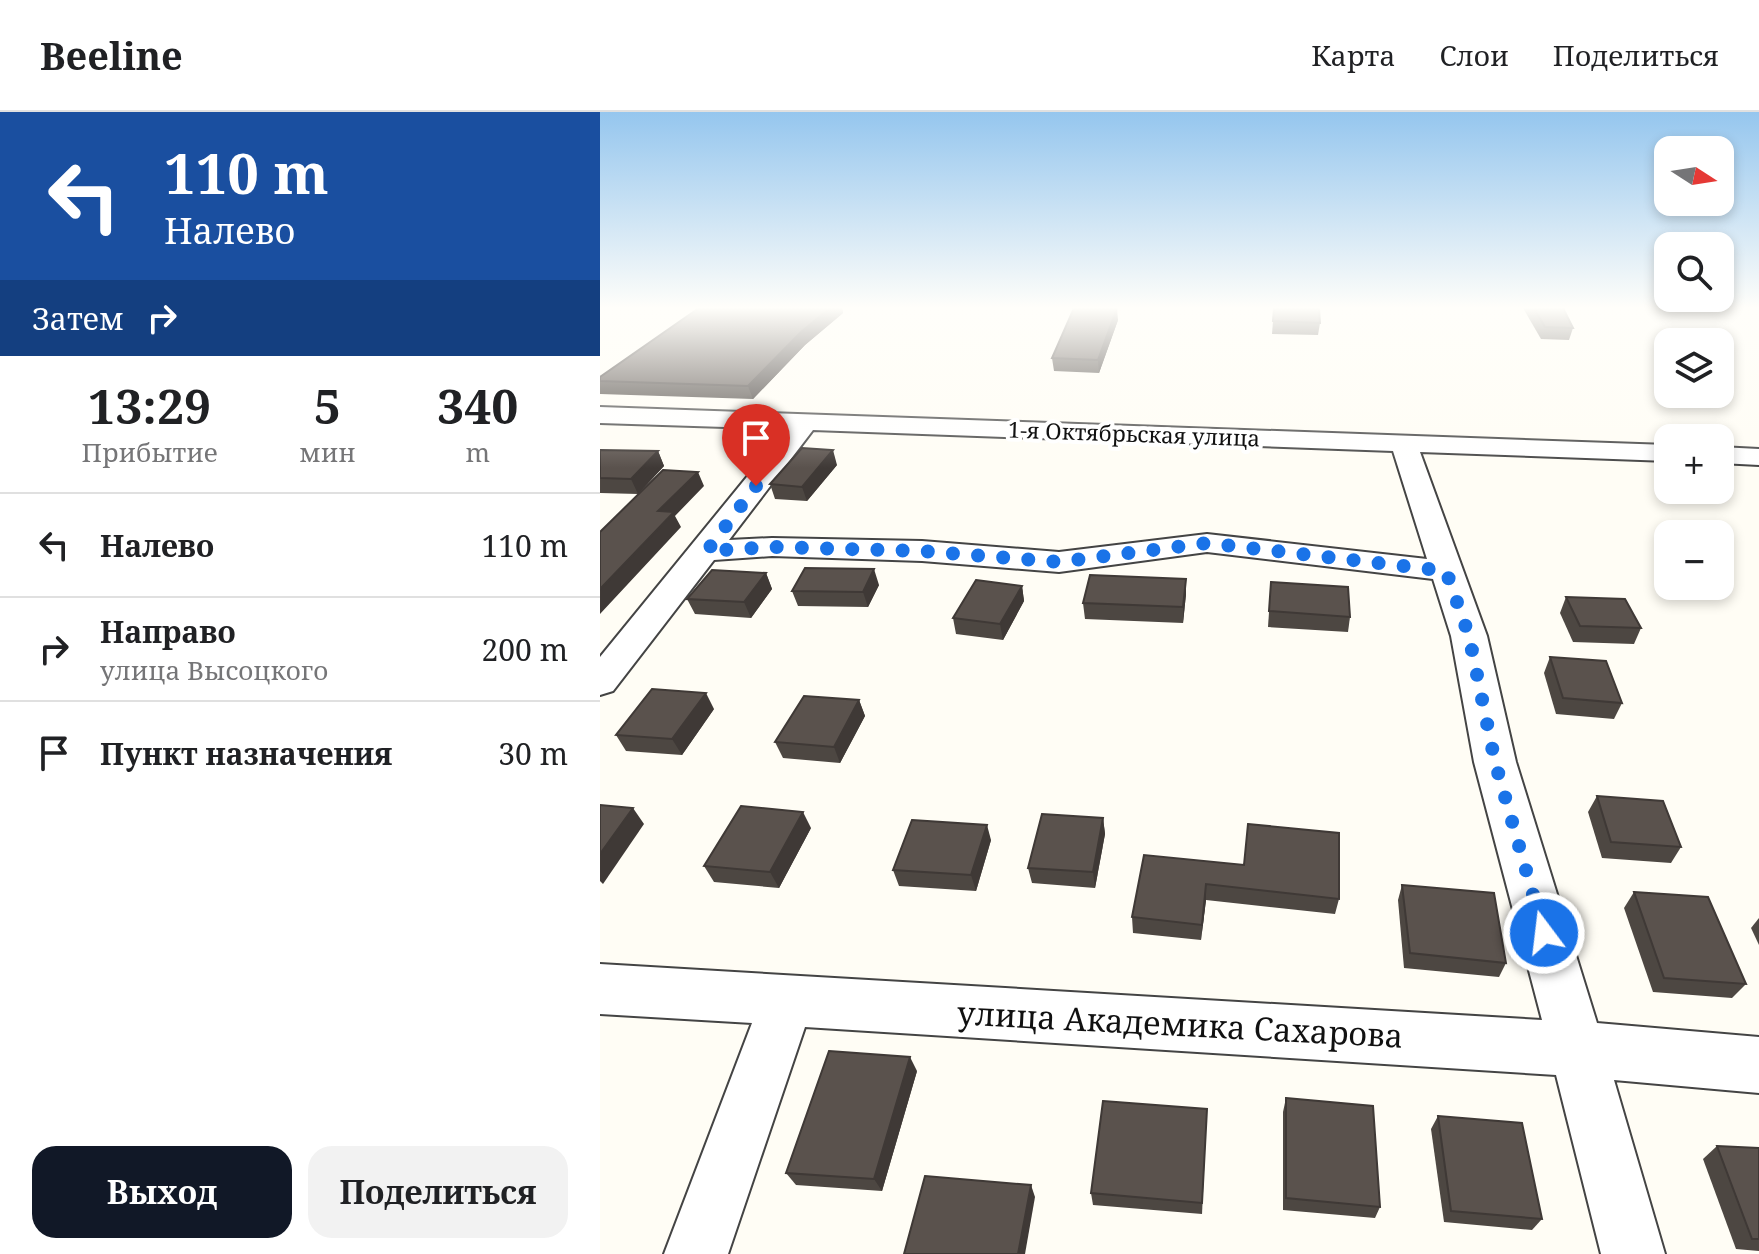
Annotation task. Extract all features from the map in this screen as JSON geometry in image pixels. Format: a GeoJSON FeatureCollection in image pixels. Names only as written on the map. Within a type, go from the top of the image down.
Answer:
{"type":"FeatureCollection","features":[{"type":"Feature","properties":{"kind":"street","name":"1-я Октябрьская улица"},"geometry":{"type":"LineString","coordinates":[[600,415],[1654,453]]}},
{"type":"Feature","properties":{"kind":"street"},"geometry":{"type":"LineString","coordinates":[[600,682],[707,551],[806,422]]}},
{"type":"Feature","properties":{"kind":"street"},"geometry":{"type":"LineString","coordinates":[[1404,444],[1469,636],[1495,762],[1633,1254]]}},
{"type":"Feature","properties":{"kind":"street"},"geometry":{"type":"LineString","coordinates":[[1734,456],[1759,457]]}},
{"type":"Feature","properties":{"kind":"street"},"geometry":{"type":"LineString","coordinates":[[707,551],[772,547],[922,551],[1059,562],[1207,543],[1446,571]]}},
{"type":"Feature","properties":{"kind":"street","name":"улица Академика Сахарова"},"geometry":{"type":"LineString","coordinates":[[600,989],[1575,1049],[1759,1065]]}},
{"type":"Feature","properties":{"kind":"street"},"geometry":{"type":"LineString","coordinates":[[696,1254],[787,1001]]}},
{"type":"Feature","properties":{"kind":"building"},"geometry":{"type":"Polygon","coordinates":[[[623,361],[772,361],[748,386],[600,381],[600,377],[623,361]]]}},
{"type":"Feature","properties":{"kind":"building"},"geometry":{"type":"Polygon","coordinates":[[[802,448],[833,450],[802,487],[770,484],[802,448]]]}},
{"type":"Feature","properties":{"kind":"building"},"geometry":{"type":"Polygon","coordinates":[[[600,450],[658,451],[631,479],[600,478],[600,450]]]}},
{"type":"Feature","properties":{"kind":"building"},"geometry":{"type":"Polygon","coordinates":[[[663,470],[698,472],[658,511],[674,512],[600,589],[600,532],[663,470]]]}},
{"type":"Feature","properties":{"kind":"building"},"geometry":{"type":"Polygon","coordinates":[[[805,568],[874,569],[863,592],[792,591],[805,568]]]}},
{"type":"Feature","properties":{"kind":"building"},"geometry":{"type":"Polygon","coordinates":[[[712,570],[766,573],[744,602],[687,599],[712,570]]]}},
{"type":"Feature","properties":{"kind":"building"},"geometry":{"type":"Polygon","coordinates":[[[1090,575],[1186,579],[1183,607],[1083,603],[1090,575]]]}},
{"type":"Feature","properties":{"kind":"building"},"geometry":{"type":"Polygon","coordinates":[[[976,580],[1022,586],[1000,624],[953,618],[976,580]]]}},
{"type":"Feature","properties":{"kind":"building"},"geometry":{"type":"Polygon","coordinates":[[[1271,582],[1348,587],[1350,617],[1269,611],[1271,582]]]}},
{"type":"Feature","properties":{"kind":"building"},"geometry":{"type":"Polygon","coordinates":[[[1566,597],[1625,599],[1641,628],[1580,626],[1566,597]]]}},
{"type":"Feature","properties":{"kind":"building"},"geometry":{"type":"Polygon","coordinates":[[[1550,657],[1606,661],[1622,703],[1563,698],[1550,657]]]}},
{"type":"Feature","properties":{"kind":"building"},"geometry":{"type":"Polygon","coordinates":[[[652,689],[706,693],[672,739],[616,735],[652,689]]]}},
{"type":"Feature","properties":{"kind":"building"},"geometry":{"type":"Polygon","coordinates":[[[804,696],[859,700],[834,747],[775,742],[804,696]]]}},
{"type":"Feature","properties":{"kind":"building"},"geometry":{"type":"Polygon","coordinates":[[[1597,796],[1663,801],[1681,847],[1611,842],[1597,796]]]}},
{"type":"Feature","properties":{"kind":"building"},"geometry":{"type":"Polygon","coordinates":[[[600,805],[633,808],[600,854],[600,805]]]}},
{"type":"Feature","properties":{"kind":"building"},"geometry":{"type":"Polygon","coordinates":[[[741,806],[803,812],[770,872],[704,866],[741,806]]]}},
{"type":"Feature","properties":{"kind":"building"},"geometry":{"type":"Polygon","coordinates":[[[1042,814],[1103,818],[1093,872],[1028,868],[1042,814]]]}},
{"type":"Feature","properties":{"kind":"building"},"geometry":{"type":"Polygon","coordinates":[[[912,820],[987,825],[971,875],[893,870],[912,820]]]}},
{"type":"Feature","properties":{"kind":"building"},"geometry":{"type":"Polygon","coordinates":[[[1248,824],[1339,833],[1339,899],[1206,884],[1202,925],[1132,917],[1144,855],[1244,865],[1248,824]]]}},
{"type":"Feature","properties":{"kind":"building"},"geometry":{"type":"Polygon","coordinates":[[[1402,885],[1494,893],[1506,963],[1410,953],[1402,885]]]}},
{"type":"Feature","properties":{"kind":"building"},"geometry":{"type":"Polygon","coordinates":[[[1634,892],[1708,897],[1746,984],[1664,978],[1634,892]]]}},
{"type":"Feature","properties":{"kind":"building"},"geometry":{"type":"Polygon","coordinates":[[[829,1051],[910,1057],[874,1179],[786,1173],[829,1051]]]}},
{"type":"Feature","properties":{"kind":"building"},"geometry":{"type":"Polygon","coordinates":[[[1286,1098],[1373,1106],[1380,1207],[1286,1198],[1286,1098]]]}},
{"type":"Feature","properties":{"kind":"building"},"geometry":{"type":"Polygon","coordinates":[[[1103,1101],[1207,1109],[1202,1203],[1091,1193],[1103,1101]]]}},
{"type":"Feature","properties":{"kind":"building"},"geometry":{"type":"Polygon","coordinates":[[[1438,1116],[1522,1123],[1542,1219],[1451,1211],[1438,1116]]]}},
{"type":"Feature","properties":{"kind":"building"},"geometry":{"type":"Polygon","coordinates":[[[1717,1146],[1759,1148],[1759,1239],[1752,1239],[1717,1146]]]}},
{"type":"Feature","properties":{"kind":"building"},"geometry":{"type":"Polygon","coordinates":[[[925,1176],[1031,1185],[1018,1254],[904,1254],[925,1176]]]}},
{"type":"Feature","properties":{"kind":"route"},"geometry":{"type":"LineString","coordinates":[[756,486],[707,551],[772,547],[922,551],[1059,562],[1207,543],[1446,571],[1469,636],[1495,762],[1544,933]]}}]}
